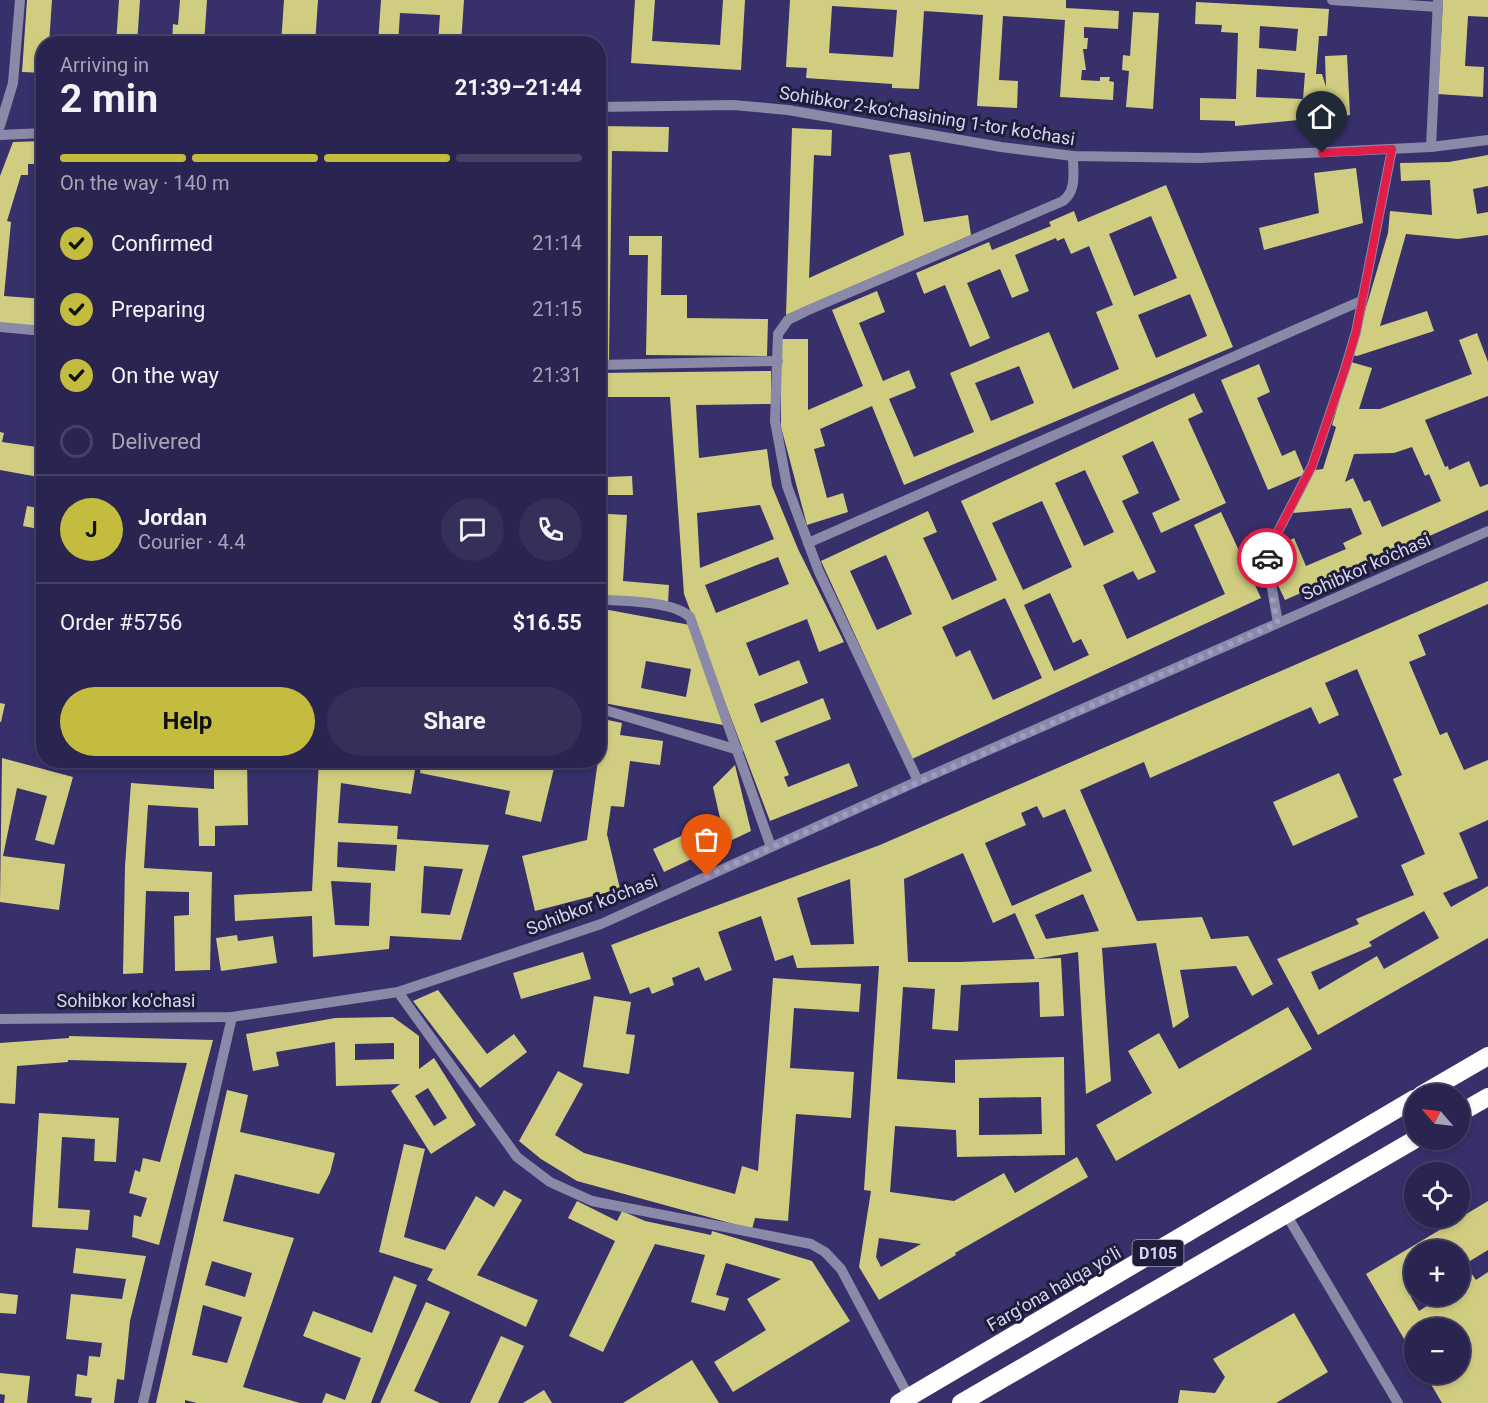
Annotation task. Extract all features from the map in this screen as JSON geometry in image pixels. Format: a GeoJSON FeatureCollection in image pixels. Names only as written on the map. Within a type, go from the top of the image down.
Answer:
{"type":"FeatureCollection","features":[{"type":"Feature","properties":{"kind":"highway"},"geometry":{"type":"LineString","coordinates":[[1440,1084],[1488,1056]]}},
{"type":"Feature","properties":{"kind":"highway"},"geometry":{"type":"LineString","coordinates":[[1470,1107],[1488,1097]]}},
{"type":"Feature","properties":{"kind":"highway","name":"Farg‘ona halqa yo‘li"},"geometry":{"type":"LineString","coordinates":[[904,1400],[1404,1105]]}},
{"type":"Feature","properties":{"kind":"highway","name":"D105"},"geometry":{"type":"LineString","coordinates":[[962,1403],[1404,1146]]}},
{"type":"Feature","properties":{"kind":"street"},"geometry":{"type":"LineString","coordinates":[[0,126],[13,83],[20,0]]}},
{"type":"Feature","properties":{"kind":"street"},"geometry":{"type":"LineString","coordinates":[[1332,0],[1438,4],[1431,147]]}},
{"type":"Feature","properties":{"kind":"street","name":"Sohibkor 2-ko‘chasining 1-tor ko‘chasi"},"geometry":{"type":"LineString","coordinates":[[606,107],[733,105],[788,110],[1001,147],[1073,156],[1200,158],[1431,147],[1488,140]]}},
{"type":"Feature","properties":{"kind":"street"},"geometry":{"type":"LineString","coordinates":[[0,135],[36,133]]}},
{"type":"Feature","properties":{"kind":"street"},"geometry":{"type":"LineString","coordinates":[[1278,623],[1267,560],[1272,543],[1312,466],[1345,369],[1392,149]]}},
{"type":"Feature","properties":{"kind":"street"},"geometry":{"type":"LineString","coordinates":[[918,781],[819,572],[787,486],[775,421],[778,334],[789,320],[1063,201],[1070,195],[1074,184],[1073,156]]}},
{"type":"Feature","properties":{"kind":"street"},"geometry":{"type":"LineString","coordinates":[[808,543],[1361,302]]}},
{"type":"Feature","properties":{"kind":"street"},"geometry":{"type":"LineString","coordinates":[[0,327],[36,331]]}},
{"type":"Feature","properties":{"kind":"street"},"geometry":{"type":"LineString","coordinates":[[606,364],[778,361]]}},
{"type":"Feature","properties":{"kind":"street","name":"Sohibkor ko'chasi"},"geometry":{"type":"LineString","coordinates":[[0,1019],[232,1017],[398,992],[601,924],[918,781],[1488,531]]}},
{"type":"Feature","properties":{"kind":"street"},"geometry":{"type":"LineString","coordinates":[[606,600],[669,606],[682,610],[690,617],[771,847]]}},
{"type":"Feature","properties":{"kind":"street"},"geometry":{"type":"LineString","coordinates":[[606,710],[738,750]]}},
{"type":"Feature","properties":{"kind":"street"},"geometry":{"type":"LineString","coordinates":[[398,992],[498,1134],[517,1157],[550,1182],[592,1201],[810,1244],[825,1252],[841,1269],[904,1400]]}},
{"type":"Feature","properties":{"kind":"street"},"geometry":{"type":"LineString","coordinates":[[143,1403],[232,1017]]}},
{"type":"Feature","properties":{"kind":"street"},"geometry":{"type":"LineString","coordinates":[[1286,1214],[1398,1403]]}},
{"type":"Feature","properties":{"kind":"building"},"geometry":{"type":"Polygon","coordinates":[[[27,0],[52,0],[50,36],[36,36],[36,73],[22,72],[27,0]]]}},
{"type":"Feature","properties":{"kind":"building"},"geometry":{"type":"Polygon","coordinates":[[[119,0],[140,0],[138,36],[117,36],[119,0]]]}},
{"type":"Feature","properties":{"kind":"building"},"geometry":{"type":"Polygon","coordinates":[[[180,0],[207,0],[205,36],[172,36],[173,24],[178,25],[180,0]]]}},
{"type":"Feature","properties":{"kind":"building"},"geometry":{"type":"Polygon","coordinates":[[[284,0],[318,0],[316,36],[282,36],[284,0]]]}},
{"type":"Feature","properties":{"kind":"building"},"geometry":{"type":"Polygon","coordinates":[[[381,0],[464,0],[462,36],[439,36],[440,15],[400,13],[399,36],[379,36],[381,0]]]}},
{"type":"Feature","properties":{"kind":"building"},"geometry":{"type":"Polygon","coordinates":[[[635,0],[655,0],[652,41],[720,45],[723,0],[745,0],[741,70],[631,63],[635,0]]]}},
{"type":"Feature","properties":{"kind":"building"},"geometry":{"type":"Polygon","coordinates":[[[790,0],[1066,0],[1066,8],[1119,11],[1118,29],[1084,27],[1084,38],[1088,38],[1087,49],[1083,49],[1086,70],[1082,70],[1081,80],[1100,81],[1100,77],[1110,77],[1109,81],[1114,82],[1113,100],[1060,97],[1065,20],[1003,16],[999,80],[1018,81],[1017,108],[977,106],[983,15],[924,11],[919,89],[892,88],[892,84],[806,78],[807,68],[786,67],[790,0]],[[832,6],[829,53],[893,57],[897,10],[832,6]]]}},
{"type":"Feature","properties":{"kind":"building"},"geometry":{"type":"Polygon","coordinates":[[[1443,0],[1488,0],[1488,17],[1468,16],[1465,66],[1484,67],[1483,97],[1438,94],[1443,0]]]}},
{"type":"Feature","properties":{"kind":"building"},"geometry":{"type":"Polygon","coordinates":[[[1196,2],[1329,9],[1327,36],[1319,36],[1316,74],[1322,74],[1326,87],[1325,56],[1347,55],[1350,115],[1235,126],[1235,121],[1200,120],[1200,98],[1236,99],[1238,33],[1221,32],[1222,25],[1195,24],[1196,2]],[[1260,26],[1259,48],[1296,51],[1298,29],[1260,26]],[[1257,69],[1256,97],[1303,99],[1305,73],[1257,69]]]}},
{"type":"Feature","properties":{"kind":"building"},"geometry":{"type":"Polygon","coordinates":[[[1133,12],[1159,13],[1153,109],[1126,107],[1129,71],[1122,70],[1123,55],[1130,56],[1133,12]]]}},
{"type":"Feature","properties":{"kind":"building"},"geometry":{"type":"Polygon","coordinates":[[[606,126],[669,127],[668,152],[612,151],[609,360],[606,360],[606,126]]]}},
{"type":"Feature","properties":{"kind":"building"},"geometry":{"type":"Polygon","coordinates":[[[792,128],[832,130],[831,156],[814,155],[809,278],[904,235],[889,155],[910,152],[924,222],[968,215],[971,235],[786,315],[792,128]]]}},
{"type":"Feature","properties":{"kind":"building"},"geometry":{"type":"Polygon","coordinates":[[[36,141],[36,164],[28,164],[28,175],[21,175],[7,221],[11,222],[4,296],[36,298],[36,326],[0,324],[0,176],[13,142],[36,141]]]}},
{"type":"Feature","properties":{"kind":"building"},"geometry":{"type":"Polygon","coordinates":[[[1488,155],[1488,186],[1473,189],[1477,214],[1488,212],[1488,235],[1458,239],[1406,234],[1380,326],[1427,311],[1434,331],[1357,356],[1352,355],[1388,233],[1390,211],[1432,215],[1430,180],[1401,181],[1400,163],[1449,162],[1488,155]]]}},
{"type":"Feature","properties":{"kind":"building"},"geometry":{"type":"Polygon","coordinates":[[[1356,168],[1363,223],[1264,250],[1259,228],[1319,213],[1314,173],[1356,168]]]}},
{"type":"Feature","properties":{"kind":"building"},"geometry":{"type":"Polygon","coordinates":[[[1166,185],[1233,347],[904,485],[872,406],[820,429],[825,446],[814,449],[827,498],[843,493],[848,512],[807,525],[781,427],[781,339],[808,339],[808,410],[863,386],[832,310],[877,291],[885,312],[859,323],[883,381],[909,370],[916,388],[889,399],[914,457],[974,432],[950,373],[1049,332],[1073,389],[1119,369],[1096,312],[1113,305],[1089,246],[1071,254],[1064,238],[1057,241],[1056,238],[1015,255],[1029,291],[1012,298],[1000,269],[967,283],[990,338],[970,347],[945,285],[924,294],[916,273],[989,242],[992,250],[1051,226],[1049,222],[1074,211],[1078,222],[1166,185]],[[1151,216],[1109,234],[1134,296],[1177,278],[1151,216]],[[1190,294],[1138,315],[1156,358],[1207,336],[1190,294]],[[1019,366],[975,383],[991,421],[1034,403],[1019,366]]]}},
{"type":"Feature","properties":{"kind":"building"},"geometry":{"type":"Polygon","coordinates":[[[629,236],[662,236],[661,295],[687,295],[687,318],[768,319],[767,356],[646,355],[648,255],[629,255],[629,236]]]}},
{"type":"Feature","properties":{"kind":"building"},"geometry":{"type":"Polygon","coordinates":[[[1477,333],[1488,362],[1488,396],[1425,420],[1445,467],[1448,466],[1449,470],[1469,461],[1480,487],[1488,484],[1488,510],[1285,600],[1275,579],[1284,543],[1294,538],[1306,566],[1346,549],[1343,543],[1362,534],[1351,508],[1293,513],[1315,470],[1323,469],[1336,427],[1332,425],[1351,362],[1372,368],[1359,409],[1380,409],[1472,374],[1459,340],[1477,333]],[[1412,447],[1394,453],[1354,454],[1345,482],[1353,478],[1364,502],[1370,500],[1382,527],[1441,501],[1429,474],[1425,476],[1412,447]]]}},
{"type":"Feature","properties":{"kind":"building"},"geometry":{"type":"Polygon","coordinates":[[[1259,364],[1270,392],[1257,398],[1282,456],[1295,450],[1305,474],[1268,490],[1221,380],[1259,364]]]}},
{"type":"Feature","properties":{"kind":"building"},"geometry":{"type":"Polygon","coordinates":[[[771,371],[771,404],[696,405],[699,458],[767,449],[772,486],[798,549],[844,642],[819,652],[807,619],[746,643],[759,676],[799,660],[808,683],[754,704],[761,723],[823,698],[831,719],[775,741],[789,775],[784,777],[788,787],[849,763],[858,786],[770,821],[684,594],[670,397],[607,397],[607,477],[632,476],[633,495],[608,495],[608,514],[627,515],[623,581],[669,585],[668,603],[606,598],[606,373],[771,371]],[[760,505],[697,513],[700,568],[774,539],[760,505]],[[778,557],[705,585],[716,613],[789,584],[778,557]]]}},
{"type":"Feature","properties":{"kind":"building"},"geometry":{"type":"Polygon","coordinates":[[[1194,393],[1203,412],[1188,419],[1226,503],[1161,533],[1152,513],[1180,500],[1153,441],[1122,456],[1139,493],[1122,501],[1156,572],[1138,580],[1133,571],[1103,585],[1127,639],[1225,594],[1194,525],[1221,512],[1261,598],[912,759],[821,561],[928,511],[937,532],[923,538],[952,600],[997,580],[961,501],[1194,393]],[[1085,470],[1055,483],[1084,546],[1114,532],[1085,470]],[[1042,501],[992,523],[1023,590],[1072,567],[1042,501]],[[886,555],[850,571],[877,630],[912,614],[886,555]],[[1050,593],[1024,605],[1054,671],[1089,655],[1081,639],[1073,643],[1050,593]],[[1005,598],[942,627],[956,657],[970,650],[993,700],[1042,678],[1005,598]]]}},
{"type":"Feature","properties":{"kind":"building"},"geometry":{"type":"Polygon","coordinates":[[[0,432],[4,433],[2,442],[36,447],[36,477],[0,470],[0,432]]]}},
{"type":"Feature","properties":{"kind":"building"},"geometry":{"type":"Polygon","coordinates":[[[27,506],[36,508],[36,528],[23,526],[27,506]]]}},
{"type":"Feature","properties":{"kind":"building"},"geometry":{"type":"Polygon","coordinates":[[[1488,581],[1488,604],[1418,635],[1426,655],[1409,662],[1440,735],[1447,732],[1464,770],[1488,760],[1488,820],[1459,833],[1478,878],[1443,893],[1451,907],[1488,886],[1488,938],[1318,1035],[1277,959],[1359,924],[1356,919],[1414,895],[1401,865],[1425,854],[1393,779],[1402,775],[1357,669],[1325,683],[1339,715],[1319,724],[1311,707],[1150,778],[1144,762],[1080,790],[1137,921],[1202,917],[1211,939],[1248,936],[1273,984],[1252,996],[1236,966],[1180,970],[1189,1017],[1173,1028],[1156,943],[1102,948],[1111,1081],[1086,1094],[1078,952],[1035,959],[1061,958],[1064,1016],[1040,1017],[1039,982],[961,985],[958,1031],[932,1029],[935,989],[903,987],[897,1079],[955,1083],[955,1060],[1064,1057],[1065,1155],[957,1157],[956,1130],[895,1126],[890,1192],[954,1201],[1004,1173],[1015,1193],[1077,1157],[1088,1177],[955,1253],[956,1255],[879,1300],[859,1267],[871,1191],[864,1190],[879,966],[797,968],[793,955],[775,961],[761,916],[718,932],[732,970],[705,981],[699,967],[672,978],[674,985],[652,994],[649,987],[630,994],[611,945],[880,845],[1488,581]],[[1037,806],[1021,813],[1026,825],[985,843],[1012,906],[1092,871],[1065,809],[1043,818],[1037,806]],[[963,853],[904,879],[908,962],[1035,959],[1015,913],[993,923],[963,853]],[[850,879],[797,898],[811,945],[854,944],[850,879]],[[1083,894],[1035,915],[1046,939],[1099,931],[1083,894]],[[1424,911],[1369,942],[1372,946],[1311,972],[1319,990],[1377,956],[1384,969],[1439,938],[1424,911]],[[1041,1097],[979,1098],[979,1135],[1042,1134],[1041,1097]],[[879,1238],[876,1257],[881,1267],[921,1244],[879,1238]]]}},
{"type":"Feature","properties":{"kind":"building"},"geometry":{"type":"Polygon","coordinates":[[[606,609],[690,625],[723,725],[606,703],[606,609]],[[646,661],[641,688],[686,697],[691,669],[646,661]]]}},
{"type":"Feature","properties":{"kind":"building"},"geometry":{"type":"Polygon","coordinates":[[[0,703],[5,704],[1,722],[0,722],[0,703]]]}},
{"type":"Feature","properties":{"kind":"building"},"geometry":{"type":"Polygon","coordinates":[[[606,720],[622,723],[620,735],[663,741],[660,765],[630,761],[624,807],[611,806],[607,834],[620,889],[535,911],[522,856],[587,840],[597,768],[606,768],[606,720]]]}},
{"type":"Feature","properties":{"kind":"building"},"geometry":{"type":"Polygon","coordinates":[[[2,758],[73,777],[54,845],[35,840],[47,796],[17,788],[3,856],[65,864],[59,910],[0,902],[2,758]]]}},
{"type":"Feature","properties":{"kind":"building"},"geometry":{"type":"Polygon","coordinates":[[[735,765],[751,831],[664,872],[653,849],[720,818],[713,787],[735,765]]]}},
{"type":"Feature","properties":{"kind":"building"},"geometry":{"type":"Polygon","coordinates":[[[214,768],[247,768],[248,825],[215,826],[215,846],[199,846],[198,808],[148,805],[144,868],[212,872],[210,970],[175,971],[174,916],[189,915],[189,892],[146,891],[143,973],[123,974],[125,866],[131,783],[214,789],[214,768]]]}},
{"type":"Feature","properties":{"kind":"building"},"geometry":{"type":"Polygon","coordinates":[[[319,768],[415,770],[411,794],[341,783],[338,823],[398,826],[397,839],[489,845],[461,940],[390,936],[389,949],[313,957],[312,916],[235,921],[234,895],[312,891],[319,768]],[[338,842],[337,867],[395,871],[397,845],[338,842]],[[424,866],[421,913],[450,915],[463,869],[424,866]],[[331,881],[335,925],[369,926],[371,883],[331,881]]]}},
{"type":"Feature","properties":{"kind":"building"},"geometry":{"type":"Polygon","coordinates":[[[421,768],[554,768],[541,822],[505,814],[510,791],[420,773],[421,768]]]}},
{"type":"Feature","properties":{"kind":"building"},"geometry":{"type":"Polygon","coordinates":[[[1339,773],[1358,817],[1293,846],[1273,802],[1339,773]]]}},
{"type":"Feature","properties":{"kind":"building"},"geometry":{"type":"Polygon","coordinates":[[[237,935],[238,941],[273,936],[277,963],[221,971],[216,938],[237,935]]]}},
{"type":"Feature","properties":{"kind":"building"},"geometry":{"type":"Polygon","coordinates":[[[583,952],[591,979],[521,999],[513,973],[583,952]]]}},
{"type":"Feature","properties":{"kind":"building"},"geometry":{"type":"Polygon","coordinates":[[[773,978],[861,984],[859,1012],[794,1008],[790,1068],[854,1072],[851,1118],[796,1114],[788,1221],[755,1218],[752,1229],[577,1181],[541,1159],[519,1141],[558,1071],[583,1084],[555,1135],[584,1153],[735,1194],[742,1166],[758,1171],[773,978]]]}},
{"type":"Feature","properties":{"kind":"building"},"geometry":{"type":"Polygon","coordinates":[[[438,990],[487,1054],[514,1034],[527,1052],[480,1088],[413,1001],[438,990]]]}},
{"type":"Feature","properties":{"kind":"building"},"geometry":{"type":"Polygon","coordinates":[[[594,996],[631,1002],[626,1034],[635,1035],[629,1074],[583,1067],[594,996]]]}},
{"type":"Feature","properties":{"kind":"building"},"geometry":{"type":"Polygon","coordinates":[[[1288,1007],[1312,1049],[1116,1161],[1096,1125],[1152,1093],[1128,1051],[1159,1033],[1179,1069],[1288,1007]]]}},
{"type":"Feature","properties":{"kind":"building"},"geometry":{"type":"Polygon","coordinates":[[[393,1017],[419,1036],[419,1069],[434,1058],[476,1125],[431,1154],[391,1091],[400,1084],[336,1086],[335,1042],[276,1052],[279,1066],[253,1071],[246,1034],[335,1018],[393,1017]],[[394,1043],[355,1044],[355,1060],[394,1059],[394,1043]],[[428,1088],[415,1096],[434,1126],[447,1118],[428,1088]]]}},
{"type":"Feature","properties":{"kind":"building"},"geometry":{"type":"Polygon","coordinates":[[[69,1036],[213,1040],[159,1245],[132,1237],[134,1215],[141,1217],[147,1198],[129,1193],[135,1170],[140,1172],[143,1158],[160,1162],[187,1063],[68,1060],[68,1062],[17,1066],[15,1104],[0,1103],[0,1043],[69,1038],[69,1036]]]}},
{"type":"Feature","properties":{"kind":"building"},"geometry":{"type":"Polygon","coordinates":[[[227,1090],[248,1095],[240,1132],[335,1153],[330,1173],[319,1194],[235,1174],[223,1221],[294,1238],[243,1387],[300,1403],[197,1403],[185,1400],[185,1403],[156,1403],[227,1090]],[[212,1261],[205,1285],[245,1297],[252,1273],[212,1261]],[[203,1305],[192,1355],[227,1363],[242,1317],[203,1305]]]}},
{"type":"Feature","properties":{"kind":"building"},"geometry":{"type":"Polygon","coordinates":[[[39,1113],[119,1118],[116,1162],[94,1161],[95,1139],[62,1137],[58,1208],[90,1210],[88,1230],[32,1227],[39,1113]]]}},
{"type":"Feature","properties":{"kind":"building"},"geometry":{"type":"Polygon","coordinates":[[[404,1144],[425,1149],[404,1237],[445,1250],[476,1196],[494,1207],[504,1190],[522,1200],[477,1275],[538,1300],[526,1327],[427,1280],[433,1269],[379,1252],[404,1144]]]}},
{"type":"Feature","properties":{"kind":"building"},"geometry":{"type":"Polygon","coordinates":[[[577,1201],[617,1221],[622,1211],[645,1221],[711,1235],[712,1231],[812,1261],[850,1321],[733,1392],[714,1362],[766,1330],[747,1299],[781,1279],[726,1263],[716,1295],[729,1298],[725,1311],[691,1302],[705,1255],[655,1244],[603,1352],[569,1336],[615,1241],[568,1218],[577,1201]]]}},
{"type":"Feature","properties":{"kind":"building"},"geometry":{"type":"Polygon","coordinates":[[[1488,1201],[1488,1250],[1470,1261],[1470,1240],[1423,1240],[1443,1228],[1470,1228],[1470,1212],[1488,1201]]]}},
{"type":"Feature","properties":{"kind":"building"},"geometry":{"type":"Polygon","coordinates":[[[76,1248],[146,1256],[130,1321],[124,1380],[117,1379],[114,1403],[91,1403],[92,1398],[75,1396],[77,1374],[87,1376],[89,1356],[100,1357],[102,1343],[66,1339],[71,1294],[122,1299],[126,1279],[73,1273],[76,1248]]]}},
{"type":"Feature","properties":{"kind":"building"},"geometry":{"type":"Polygon","coordinates":[[[1404,1251],[1404,1306],[1416,1306],[1419,1311],[1427,1306],[1470,1306],[1470,1271],[1476,1280],[1488,1272],[1488,1403],[1442,1403],[1431,1384],[1470,1384],[1470,1318],[1404,1318],[1404,1339],[1366,1274],[1404,1251]]]}},
{"type":"Feature","properties":{"kind":"building"},"geometry":{"type":"Polygon","coordinates":[[[394,1276],[417,1285],[371,1403],[322,1403],[326,1393],[345,1400],[361,1358],[303,1336],[313,1311],[372,1333],[394,1276]]]}},
{"type":"Feature","properties":{"kind":"building"},"geometry":{"type":"Polygon","coordinates":[[[0,1293],[18,1295],[16,1314],[0,1313],[0,1293]]]}},
{"type":"Feature","properties":{"kind":"building"},"geometry":{"type":"Polygon","coordinates":[[[426,1302],[450,1312],[414,1391],[440,1403],[380,1403],[426,1302]]]}},
{"type":"Feature","properties":{"kind":"building"},"geometry":{"type":"Polygon","coordinates":[[[1294,1313],[1328,1372],[1276,1403],[1178,1403],[1180,1390],[1215,1393],[1225,1377],[1213,1359],[1294,1313]]]}},
{"type":"Feature","properties":{"kind":"building"},"geometry":{"type":"Polygon","coordinates":[[[501,1336],[524,1346],[498,1403],[470,1403],[501,1336]]]}},
{"type":"Feature","properties":{"kind":"building"},"geometry":{"type":"Polygon","coordinates":[[[692,1360],[719,1403],[623,1403],[692,1360]]]}},
{"type":"Feature","properties":{"kind":"building"},"geometry":{"type":"Polygon","coordinates":[[[0,1373],[30,1376],[27,1403],[4,1403],[5,1395],[0,1394],[0,1373]]]}},
{"type":"Feature","properties":{"kind":"building"},"geometry":{"type":"Polygon","coordinates":[[[544,1390],[552,1403],[523,1403],[544,1390]]]}},
{"type":"Feature","properties":{"kind":"way so far"},"geometry":{"type":"LineString","coordinates":[[707,876],[1278,623],[1267,571],[1267,558]]}},
{"type":"Feature","properties":{"kind":"route"},"geometry":{"type":"LineString","coordinates":[[1267,558],[1272,543],[1312,466],[1345,369],[1356,332],[1368,260],[1392,149],[1322,153]]}}]}
